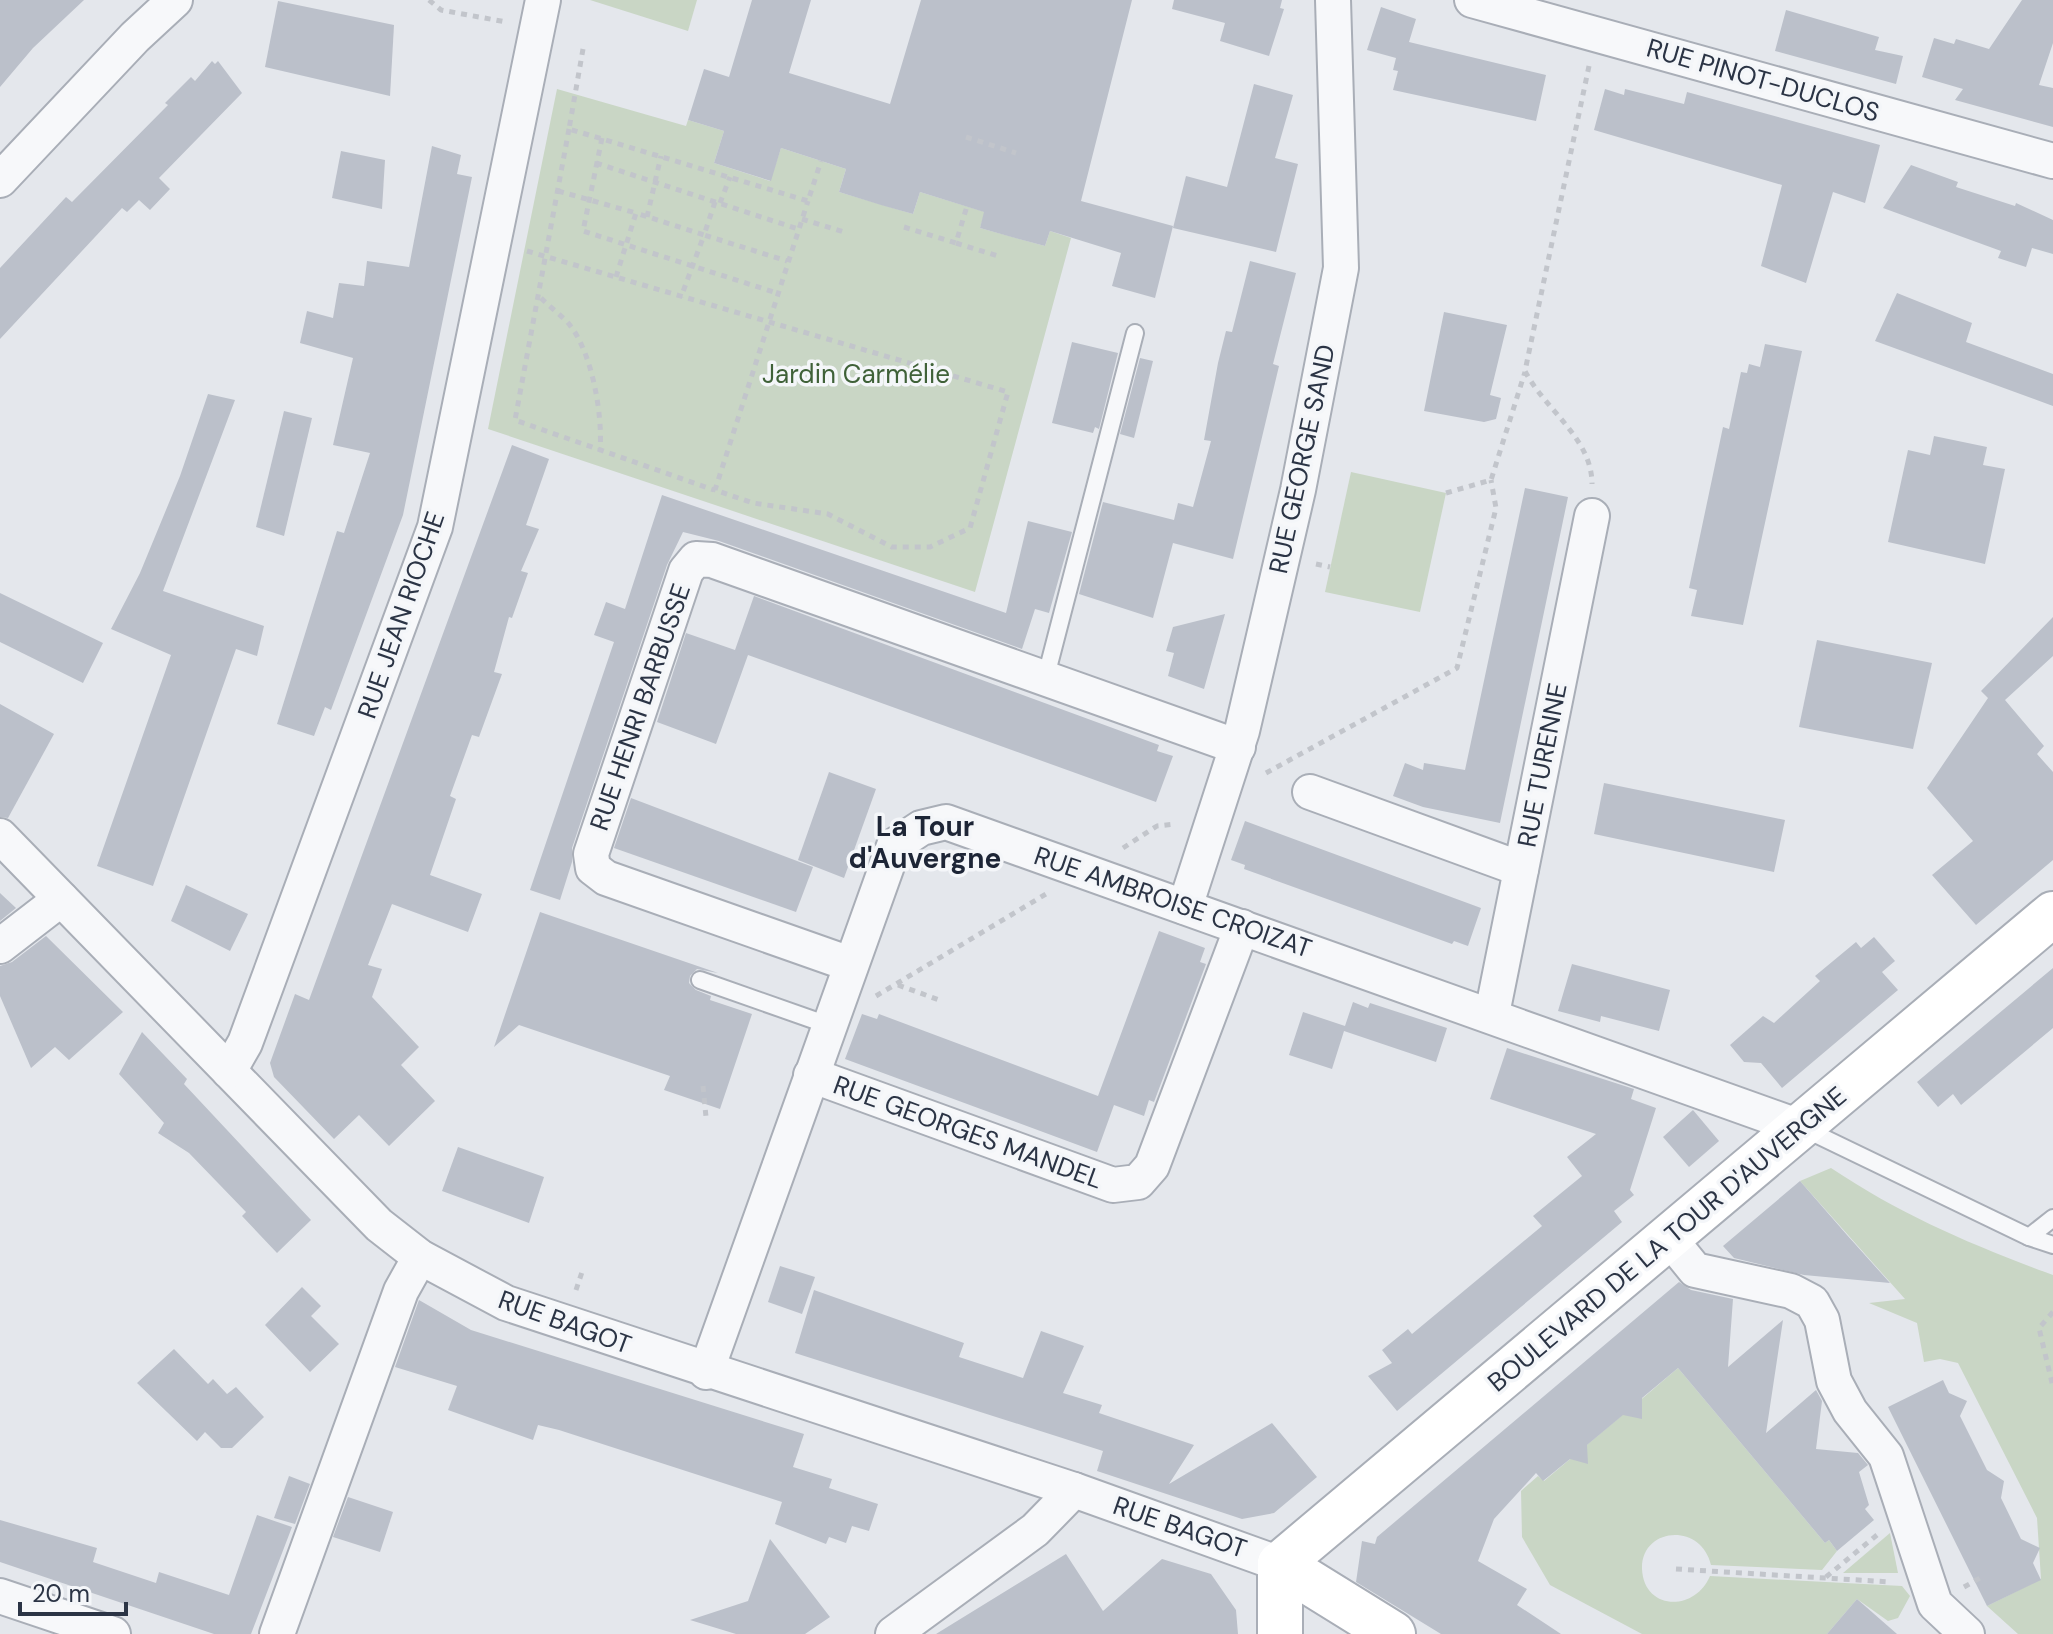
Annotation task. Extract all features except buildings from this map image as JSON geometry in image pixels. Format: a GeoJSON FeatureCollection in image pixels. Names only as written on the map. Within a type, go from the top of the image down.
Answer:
{"type":"FeatureCollection","features":[{"type":"Feature","properties":{"kind":"street"},"geometry":{"type":"LineString","coordinates":[[0,180],[135,37],[175,0]]}},
{"type":"Feature","properties":{"kind":"street","name":"RUE GEORGE SAND"},"geometry":{"type":"LineString","coordinates":[[1185,907],[1238,747],[1298,490],[1341,268],[1333,0]]}},
{"type":"Feature","properties":{"kind":"street","name":"RUE PINOT-DUCLOS"},"geometry":{"type":"LineString","coordinates":[[1490,2],[2053,161]]}},
{"type":"Feature","properties":{"kind":"street","name":"RUE JEAN RIOCHE"},"geometry":{"type":"LineString","coordinates":[[229,1071],[245,1043],[435,527],[541,10]]}},
{"type":"Feature","properties":{"kind":"street","name":"RUE TURENNE"},"geometry":{"type":"LineString","coordinates":[[1492,1014],[1592,516]]}},
{"type":"Feature","properties":{"kind":"street","name":"RUE HENRI BARBUSSE"},"geometry":{"type":"LineString","coordinates":[[850,964],[606,878],[593,868],[591,854],[686,571],[696,559],[712,560],[1238,747]]}},
{"type":"Feature","properties":{"kind":"street"},"geometry":{"type":"LineString","coordinates":[[1310,792],[1521,869]]}},
{"type":"Feature","properties":{"kind":"street","name":"RUE AMBROISE CROIZAT"},"geometry":{"type":"LineString","coordinates":[[706,1372],[894,846],[921,828],[946,822],[1492,1014],[1800,1127]]}},
{"type":"Feature","properties":{"kind":"street","name":"RUE BAGOT"},"geometry":{"type":"LineString","coordinates":[[0,836],[379,1225],[420,1257],[506,1303],[706,1372],[1074,1490],[1280,1564]]}},
{"type":"Feature","properties":{"kind":"street"},"geometry":{"type":"LineString","coordinates":[[0,946],[61,899]]}},
{"type":"Feature","properties":{"kind":"street","name":"BOULEVARD DE LA TOUR D'AUVERGNE"},"geometry":{"type":"LineString","coordinates":[[1280,1564],[2053,914]]}},
{"type":"Feature","properties":{"kind":"street","name":"RUE GEORGES MANDEL"},"geometry":{"type":"LineString","coordinates":[[811,1075],[1113,1185],[1138,1182],[1152,1166],[1242,927]]}},
{"type":"Feature","properties":{"kind":"street"},"geometry":{"type":"LineString","coordinates":[[1669,1238],[1695,1270],[1791,1291],[1812,1302],[1822,1320],[1834,1381],[1850,1411],[1886,1456],[1932,1594],[1967,1634]]}},
{"type":"Feature","properties":{"kind":"street"},"geometry":{"type":"LineString","coordinates":[[277,1634],[401,1291],[420,1257]]}},
{"type":"Feature","properties":{"kind":"street"},"geometry":{"type":"LineString","coordinates":[[893,1634],[1035,1530],[1074,1490]]}},
{"type":"Feature","properties":{"kind":"street"},"geometry":{"type":"LineString","coordinates":[[1280,1564],[1280,1634]]}},
{"type":"Feature","properties":{"kind":"street"},"geometry":{"type":"LineString","coordinates":[[1280,1564],[1393,1634]]}},
{"type":"Feature","properties":{"kind":"street"},"geometry":{"type":"LineString","coordinates":[[0,1596],[113,1634]]}},
{"type":"Feature","properties":{"kind":"lane"},"geometry":{"type":"LineString","coordinates":[[1045,680],[1135,333]]}},
{"type":"Feature","properties":{"kind":"lane"},"geometry":{"type":"LineString","coordinates":[[700,980],[828,1025]]}},
{"type":"Feature","properties":{"kind":"lane"},"geometry":{"type":"LineString","coordinates":[[1800,1127],[2029,1237],[2053,1245]]}},
{"type":"Feature","properties":{"kind":"lane"},"geometry":{"type":"LineString","coordinates":[[2029,1237],[2053,1218]]}},
{"type":"Feature","properties":{"kind":"path"},"geometry":{"type":"LineString","coordinates":[[429,0],[441,10],[505,22],[541,10]]}},
{"type":"Feature","properties":{"kind":"path"},"geometry":{"type":"LineString","coordinates":[[1273,769],[1457,668],[1496,508],[1491,480],[1525,371],[1596,34]]}},
{"type":"Feature","properties":{"kind":"path"},"geometry":{"type":"LineString","coordinates":[[525,250],[547,256],[681,297],[1008,392],[970,528],[930,547],[892,547],[828,514],[753,503],[515,420],[540,298],[547,256],[558,191],[583,49]]}},
{"type":"Feature","properties":{"kind":"path"},"geometry":{"type":"LineString","coordinates":[[569,129],[808,201]]}},
{"type":"Feature","properties":{"kind":"path"},"geometry":{"type":"LineString","coordinates":[[966,137],[1016,153]]}},
{"type":"Feature","properties":{"kind":"path"},"geometry":{"type":"LineString","coordinates":[[602,138],[583,231],[777,293]]}},
{"type":"Feature","properties":{"kind":"path"},"geometry":{"type":"LineString","coordinates":[[647,217],[661,156]]}},
{"type":"Feature","properties":{"kind":"path"},"geometry":{"type":"LineString","coordinates":[[715,490],[821,161]]}},
{"type":"Feature","properties":{"kind":"path"},"geometry":{"type":"LineString","coordinates":[[596,163],[798,229]]}},
{"type":"Feature","properties":{"kind":"path"},"geometry":{"type":"LineString","coordinates":[[681,297],[730,177]]}},
{"type":"Feature","properties":{"kind":"path"},"geometry":{"type":"LineString","coordinates":[[558,191],[787,261]]}},
{"type":"Feature","properties":{"kind":"path"},"geometry":{"type":"LineString","coordinates":[[956,243],[967,206]]}},
{"type":"Feature","properties":{"kind":"path"},"geometry":{"type":"LineString","coordinates":[[616,277],[636,213]]}},
{"type":"Feature","properties":{"kind":"path"},"geometry":{"type":"LineString","coordinates":[[802,219],[844,232]]}},
{"type":"Feature","properties":{"kind":"path"},"geometry":{"type":"LineString","coordinates":[[904,227],[1001,257]]}},
{"type":"Feature","properties":{"kind":"path"},"geometry":{"type":"LineString","coordinates":[[540,298],[570,325],[586,363],[602,424],[600,451]]}},
{"type":"Feature","properties":{"kind":"path"},"geometry":{"type":"LineString","coordinates":[[1525,371],[1584,449],[1592,473],[1592,516]]}},
{"type":"Feature","properties":{"kind":"path"},"geometry":{"type":"LineString","coordinates":[[1446,493],[1491,480]]}},
{"type":"Feature","properties":{"kind":"path"},"geometry":{"type":"LineString","coordinates":[[828,1025],[1157,826],[1187,822]]}},
{"type":"Feature","properties":{"kind":"path"},"geometry":{"type":"LineString","coordinates":[[897,984],[942,1001]]}},
{"type":"Feature","properties":{"kind":"path"},"geometry":{"type":"LineString","coordinates":[[703,1086],[706,1117]]}},
{"type":"Feature","properties":{"kind":"path"},"geometry":{"type":"LineString","coordinates":[[578,1285],[582,1272]]}},
{"type":"Feature","properties":{"kind":"path"},"geometry":{"type":"LineString","coordinates":[[2053,1312],[2039,1328],[2053,1387]]}},
{"type":"Feature","properties":{"kind":"path"},"geometry":{"type":"LineString","coordinates":[[1825,1578],[1905,1513]]}},
{"type":"Feature","properties":{"kind":"path"},"geometry":{"type":"LineString","coordinates":[[1676,1569],[1825,1578],[1932,1594]]}},
{"type":"Feature","properties":{"kind":"green space"},"geometry":{"type":"Polygon","coordinates":[[[590,0],[697,0],[688,31],[590,0]]]}},
{"type":"Feature","properties":{"kind":"green space","name":"Jardin Carmélie"},"geometry":{"type":"Polygon","coordinates":[[[557,89],[686,126],[688,120],[724,131],[714,163],[770,181],[781,148],[846,169],[839,192],[913,214],[920,192],[985,212],[980,228],[1045,246],[1050,231],[1071,238],[975,592],[488,429],[557,89]]]}},
{"type":"Feature","properties":{"kind":"green space"},"geometry":{"type":"Polygon","coordinates":[[[1351,472],[1446,493],[1420,612],[1325,592],[1351,472]]]}},
{"type":"Feature","properties":{"kind":"green space"},"geometry":{"type":"Polygon","coordinates":[[[1831,1168],[1885,1201],[1939,1228],[2053,1275],[2053,1634],[2018,1634],[1987,1606],[2041,1579],[2037,1518],[1958,1363],[1940,1359],[1924,1362],[1917,1323],[1869,1303],[1905,1299],[1800,1181],[1831,1168]]]}},
{"type":"Feature","properties":{"kind":"green space"},"geometry":{"type":"Polygon","coordinates":[[[1678,1368],[1825,1543],[1829,1540],[1837,1551],[1822,1570],[1711,1565],[1705,1551],[1696,1542],[1685,1536],[1672,1535],[1651,1545],[1644,1555],[1642,1569],[1651,1593],[1671,1602],[1682,1601],[1703,1588],[1710,1576],[1902,1586],[1910,1596],[1898,1618],[1888,1621],[1857,1599],[1827,1634],[1642,1634],[1550,1585],[1522,1537],[1521,1491],[1538,1476],[1544,1481],[1626,1412],[1640,1417],[1637,1403],[1678,1368]]]}},
{"type":"Feature","properties":{"kind":"green space"},"geometry":{"type":"Polygon","coordinates":[[[1890,1533],[1898,1573],[1843,1573],[1890,1533]]]}},
{"type":"Feature","properties":{"kind":"district","name":"La Tour d'Auvergne"},"geometry":{"type":"Point","coordinates":[925,842]}}]}
